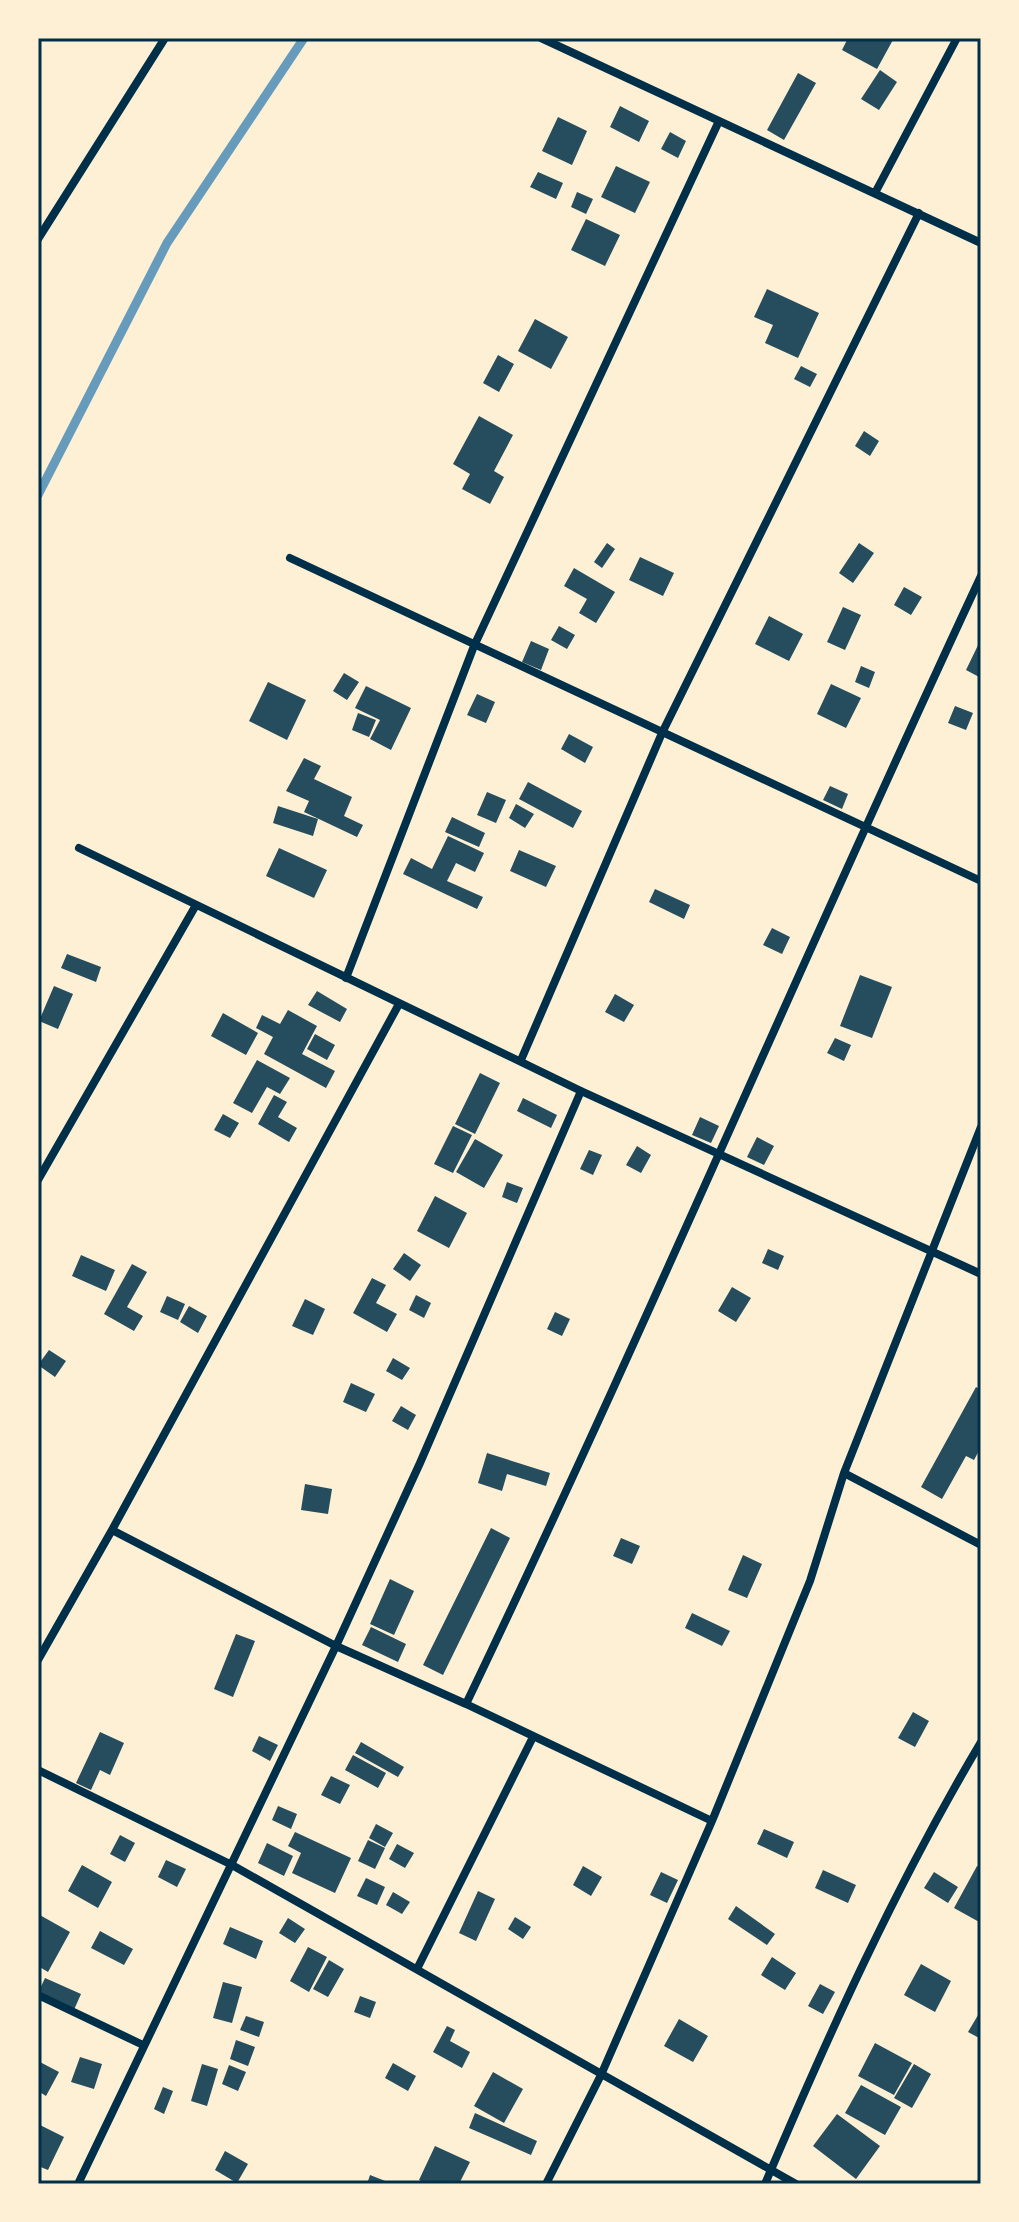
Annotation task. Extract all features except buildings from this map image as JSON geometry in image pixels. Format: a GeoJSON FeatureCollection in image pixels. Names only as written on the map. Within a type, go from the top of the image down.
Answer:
{"type":"FeatureCollection","features":[{"type":"Feature","properties":{"kind":"street"},"geometry":{"type":"LineString","coordinates":[[38,239],[165,38]]}},
{"type":"Feature","properties":{"kind":"street"},"geometry":{"type":"LineString","coordinates":[[541,38],[981,243]]}},
{"type":"Feature","properties":{"kind":"street"},"geometry":{"type":"LineString","coordinates":[[875,193],[957,38]]}},
{"type":"Feature","properties":{"kind":"street"},"geometry":{"type":"LineString","coordinates":[[346,978],[474,646],[719,121]]}},
{"type":"Feature","properties":{"kind":"street"},"geometry":{"type":"LineString","coordinates":[[521,1060],[662,733],[919,213]]}},
{"type":"Feature","properties":{"kind":"street"},"geometry":{"type":"LineString","coordinates":[[290,558],[981,881]]}},
{"type":"Feature","properties":{"kind":"street"},"geometry":{"type":"LineString","coordinates":[[466,1704],[720,1156],[864,825],[981,576]]}},
{"type":"Feature","properties":{"kind":"street"},"geometry":{"type":"LineString","coordinates":[[79,848],[581,1091],[981,1274]]}},
{"type":"Feature","properties":{"kind":"street"},"geometry":{"type":"LineString","coordinates":[[38,1180],[196,905]]}},
{"type":"Feature","properties":{"kind":"street"},"geometry":{"type":"LineString","coordinates":[[38,1660],[399,1004]]}},
{"type":"Feature","properties":{"kind":"street"},"geometry":{"type":"LineString","coordinates":[[78,2184],[336,1646],[420,1463],[581,1091]]}},
{"type":"Feature","properties":{"kind":"street"},"geometry":{"type":"LineString","coordinates":[[546,2184],[601,2075],[712,1821],[810,1581],[844,1473],[981,1127]]}},
{"type":"Feature","properties":{"kind":"street"},"geometry":{"type":"LineString","coordinates":[[844,1473],[981,1545]]}},
{"type":"Feature","properties":{"kind":"street"},"geometry":{"type":"LineString","coordinates":[[112,1530],[336,1646],[712,1821]]}},
{"type":"Feature","properties":{"kind":"street"},"geometry":{"type":"LineString","coordinates":[[417,1969],[533,1737]]}},
{"type":"Feature","properties":{"kind":"street"},"geometry":{"type":"LineString","coordinates":[[765,2184],[856,1979],[930,1832],[981,1742]]}},
{"type":"Feature","properties":{"kind":"street"},"geometry":{"type":"LineString","coordinates":[[38,1770],[232,1865],[796,2184]]}},
{"type":"Feature","properties":{"kind":"street"},"geometry":{"type":"LineString","coordinates":[[38,1995],[143,2045]]}},
{"type":"Feature","properties":{"kind":"waterway"},"geometry":{"type":"LineString","coordinates":[[38,495],[167,243],[304,38]]}}]}
